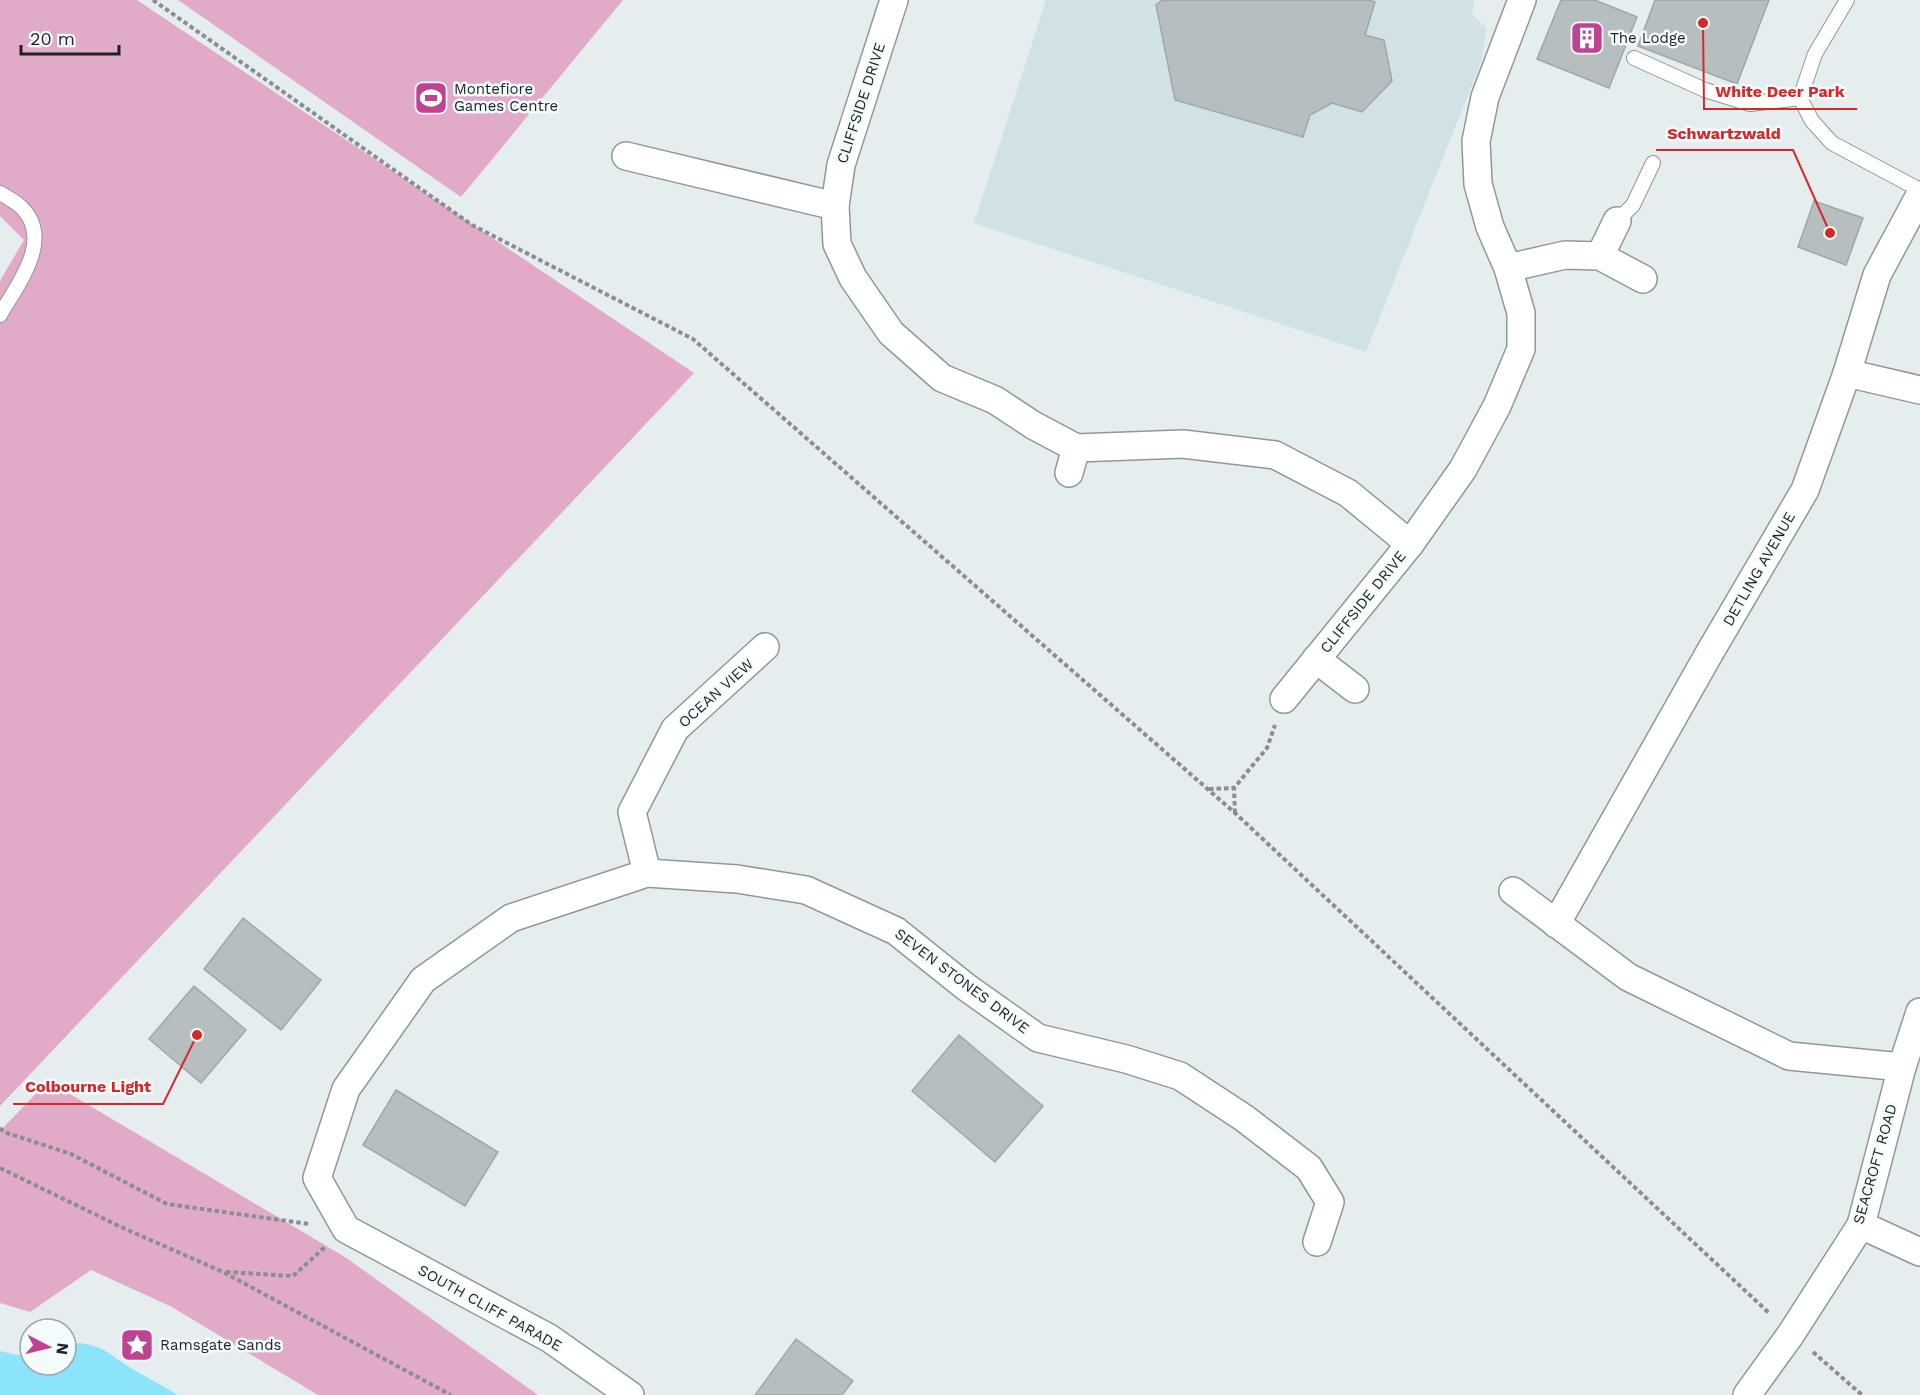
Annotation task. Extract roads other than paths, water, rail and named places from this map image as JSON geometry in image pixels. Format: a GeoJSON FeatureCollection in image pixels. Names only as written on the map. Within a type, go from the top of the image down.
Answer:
{"type":"FeatureCollection","features":[{"type":"Feature","properties":{"kind":"street","name":"CLIFFSIDE DRIVE"},"geometry":{"type":"LineString","coordinates":[[894,0],[841,165],[835,206],[837,244],[853,278],[891,333],[942,378],[995,400],[1033,425],[1072,461],[1183,444],[1275,455],[1348,494],[1410,544]]}},
{"type":"Feature","properties":{"kind":"street","name":"CLIFFSIDE DRIVE"},"geometry":{"type":"LineString","coordinates":[[1284,699],[1410,544],[1463,469],[1497,406],[1521,349],[1521,314],[1508,268],[1490,227],[1479,184],[1476,141],[1485,97],[1522,0]]}},
{"type":"Feature","properties":{"kind":"street"},"geometry":{"type":"LineString","coordinates":[[626,156],[835,206]]}},
{"type":"Feature","properties":{"kind":"street","name":"DETLING AVENUE"},"geometry":{"type":"LineString","coordinates":[[1556,924],[1805,490],[1847,374],[1877,275],[1920,192]]}},
{"type":"Feature","properties":{"kind":"street"},"geometry":{"type":"LineString","coordinates":[[1600,256],[1617,221]]}},
{"type":"Feature","properties":{"kind":"street"},"geometry":{"type":"LineString","coordinates":[[1508,268],[1565,255],[1600,256],[1643,279]]}},
{"type":"Feature","properties":{"kind":"street"},"geometry":{"type":"LineString","coordinates":[[1847,374],[1920,390]]}},
{"type":"Feature","properties":{"kind":"street","name":"OCEAN VIEW"},"geometry":{"type":"LineString","coordinates":[[647,873],[632,812],[675,729],[765,647]]}},
{"type":"Feature","properties":{"kind":"street","name":"CLIFFSIDE DRIVE"},"geometry":{"type":"LineString","coordinates":[[1316,659],[1355,689]]}},
{"type":"Feature","properties":{"kind":"street","name":"SEVEN STONES DRIVE"},"geometry":{"type":"LineString","coordinates":[[346,1229],[317,1178],[346,1089],[423,980],[511,918],[647,873],[737,879],[806,890],[896,931],[966,987],[1038,1038],[1126,1059],[1180,1076],[1244,1118],[1309,1168],[1330,1203],[1317,1242]]}},
{"type":"Feature","properties":{"kind":"street"},"geometry":{"type":"LineString","coordinates":[[1513,891],[1628,977],[1790,1056],[1902,1067]]}},
{"type":"Feature","properties":{"kind":"street","name":"SEACROFT ROAD"},"geometry":{"type":"LineString","coordinates":[[1747,1395],[1791,1334],[1861,1225],[1902,1067],[1920,1012]]}},
{"type":"Feature","properties":{"kind":"street"},"geometry":{"type":"LineString","coordinates":[[1861,1225],[1920,1252]]}},
{"type":"Feature","properties":{"kind":"street","name":"SOUTH CLIFF PARADE"},"geometry":{"type":"LineString","coordinates":[[346,1229],[549,1338],[630,1395]]}},
{"type":"Feature","properties":{"kind":"lane"},"geometry":{"type":"LineString","coordinates":[[1847,0],[1815,54],[1800,98],[1812,121],[1832,143],[1920,192]]}},
{"type":"Feature","properties":{"kind":"lane"},"geometry":{"type":"LineString","coordinates":[[1634,58],[1705,90],[1750,104],[1800,98]]}},
{"type":"Feature","properties":{"kind":"lane"},"geometry":{"type":"LineString","coordinates":[[1617,221],[1633,206],[1653,163]]}},
{"type":"Feature","properties":{"kind":"lane"},"geometry":{"type":"LineString","coordinates":[[0,193],[21,207],[31,219],[36,232],[26,269],[0,315]]}},
{"type":"Feature","properties":{"kind":"water"},"geometry":{"type":"Polygon","coordinates":[[[78,1343],[95,1346],[106,1351],[178,1395],[0,1395],[0,1351],[18,1355],[18,1377],[78,1377],[78,1343]]]}},
{"type":"Feature","properties":{"kind":"place","name":"White Deer Park"},"geometry":{"type":"Point","coordinates":[1703,23]}},
{"type":"Feature","properties":{"kind":"place","name":"The Lodge"},"geometry":{"type":"Point","coordinates":[1587,38]}},
{"type":"Feature","properties":{"kind":"place","name":"Montefiore Games Centre"},"geometry":{"type":"Point","coordinates":[431,98]}},
{"type":"Feature","properties":{"kind":"place","name":"Schwartzwald"},"geometry":{"type":"Point","coordinates":[1830,233]}},
{"type":"Feature","properties":{"kind":"place","name":"Colbourne Light"},"geometry":{"type":"Point","coordinates":[197,1035]}},
{"type":"Feature","properties":{"kind":"place","name":"Ramsgate Sands"},"geometry":{"type":"Point","coordinates":[137,1345]}}]}
